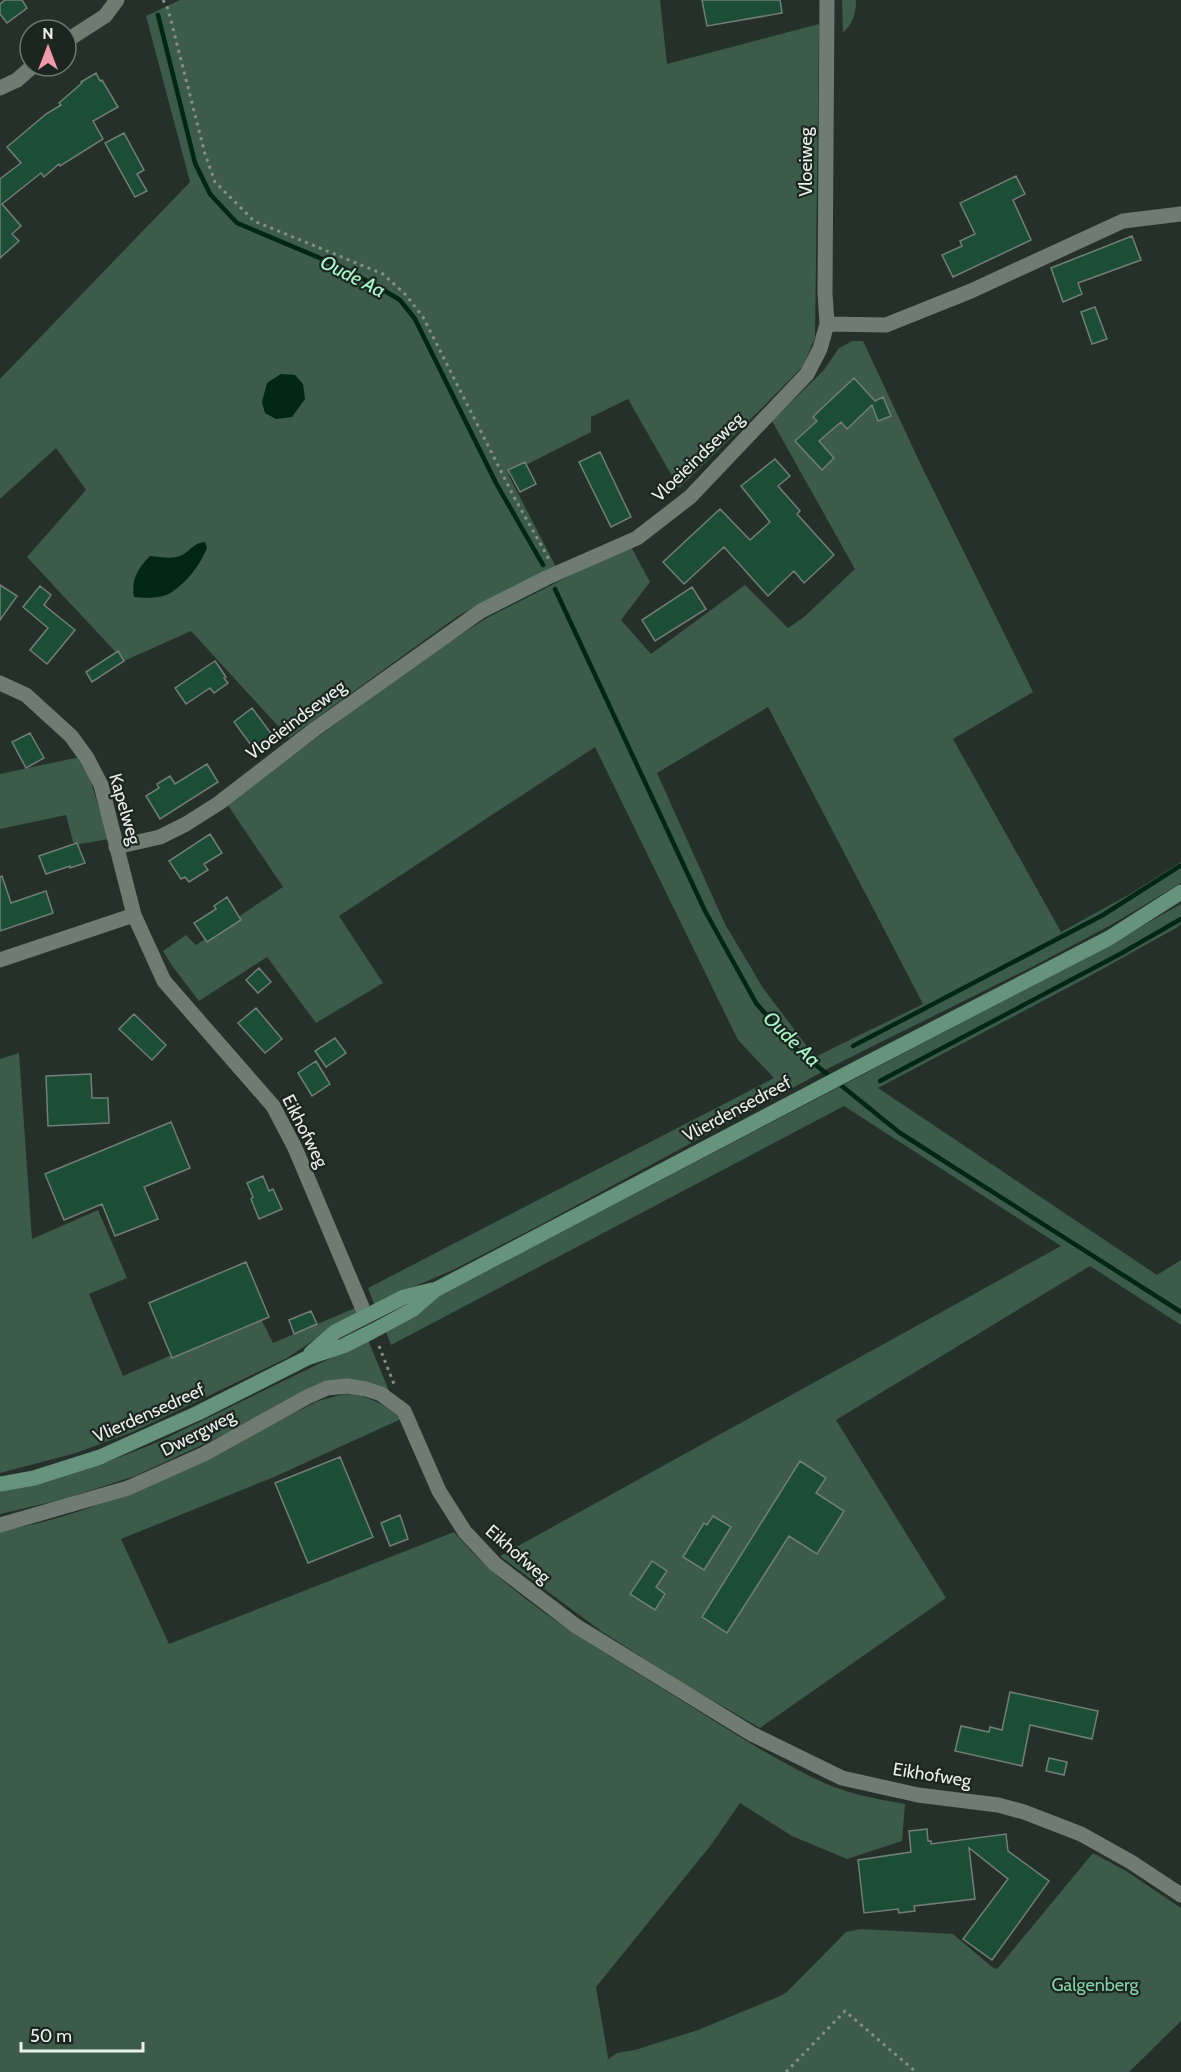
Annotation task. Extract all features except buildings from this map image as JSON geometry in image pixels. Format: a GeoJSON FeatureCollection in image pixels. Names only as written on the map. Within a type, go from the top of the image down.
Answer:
{"type":"FeatureCollection","features":[{"type":"Feature","properties":{"kind":"main road","name":"Vlierdensedreef"},"geometry":{"type":"LineString","coordinates":[[0,1484],[34,1478],[100,1457],[198,1413],[306,1358],[343,1346],[373,1331],[412,1310],[435,1290],[1109,938],[1181,892]]}},
{"type":"Feature","properties":{"kind":"main road","name":"Vlierdensedreef"},"geometry":{"type":"LineString","coordinates":[[306,1358],[335,1332],[404,1297],[435,1290]]}},
{"type":"Feature","properties":{"kind":"street"},"geometry":{"type":"LineString","coordinates":[[78,33],[105,16],[117,0]]}},
{"type":"Feature","properties":{"kind":"street","name":"Vloeiweg"},"geometry":{"type":"LineString","coordinates":[[827,0],[825,270],[827,324]]}},
{"type":"Feature","properties":{"kind":"street"},"geometry":{"type":"LineString","coordinates":[[0,88],[19,78]]}},
{"type":"Feature","properties":{"kind":"street"},"geometry":{"type":"LineString","coordinates":[[827,324],[886,325],[972,291],[1124,221],[1181,214]]}},
{"type":"Feature","properties":{"kind":"street","name":"Vloeieindseweg"},"geometry":{"type":"LineString","coordinates":[[116,847],[160,837],[219,803],[315,729],[481,611],[557,573],[637,538],[690,497],[807,374],[820,349],[827,324]]}},
{"type":"Feature","properties":{"kind":"street","name":"Kapelweg"},"geometry":{"type":"LineString","coordinates":[[0,683],[26,695],[71,736],[87,758],[101,785],[134,915]]}},
{"type":"Feature","properties":{"kind":"street"},"geometry":{"type":"LineString","coordinates":[[0,960],[134,915]]}},
{"type":"Feature","properties":{"kind":"street","name":"Eikhofweg"},"geometry":{"type":"LineString","coordinates":[[134,915],[164,981],[273,1106],[295,1148],[362,1307]]}},
{"type":"Feature","properties":{"kind":"street","name":"Dwergweg"},"geometry":{"type":"LineString","coordinates":[[0,1525],[128,1488],[204,1454],[327,1388],[347,1386],[366,1389],[381,1394],[405,1411]]}},
{"type":"Feature","properties":{"kind":"street","name":"Eikhofweg"},"geometry":{"type":"LineString","coordinates":[[405,1411],[439,1491],[465,1532],[495,1564],[576,1626],[752,1734],[842,1778],[918,1795],[998,1805],[1024,1812],[1081,1834],[1131,1862],[1181,1895]]}},
{"type":"Feature","properties":{"kind":"path"},"geometry":{"type":"LineString","coordinates":[[163,0],[168,9],[205,154],[215,182],[254,221],[383,274],[406,295],[423,317],[519,506],[557,573]]}},
{"type":"Feature","properties":{"kind":"path"},"geometry":{"type":"LineString","coordinates":[[373,1331],[405,1411]]}},
{"type":"Feature","properties":{"kind":"path"},"geometry":{"type":"LineString","coordinates":[[786,2072],[845,2011],[916,2072]]}},
{"type":"Feature","properties":{"kind":"green space"},"geometry":{"type":"Polygon","coordinates":[[[180,0],[660,0],[667,64],[819,24],[815,338],[803,366],[679,488],[628,399],[591,417],[591,432],[508,474],[556,567],[458,616],[289,738],[191,631],[124,661],[27,557],[86,490],[56,448],[0,499],[0,379],[190,182],[146,16],[180,0]]]}},
{"type":"Feature","properties":{"kind":"green space"},"geometry":{"type":"Polygon","coordinates":[[[842,0],[856,0],[853,18],[843,33],[842,0]]]}},
{"type":"Feature","properties":{"kind":"green space"},"geometry":{"type":"Polygon","coordinates":[[[852,341],[863,341],[921,465],[1033,692],[953,739],[1061,932],[1130,894],[1181,862],[1181,883],[1111,925],[1032,967],[833,1066],[455,1269],[375,1306],[368,1288],[774,1078],[738,1040],[595,747],[339,916],[383,983],[316,1023],[267,957],[199,1001],[163,951],[186,935],[196,945],[283,887],[227,804],[427,656],[487,618],[630,545],[650,582],[621,620],[651,654],[745,585],[788,628],[804,617],[855,569],[772,421],[824,370],[839,348],[852,341]],[[768,707],[657,773],[725,924],[763,988],[815,1057],[923,1004],[768,707]]]}},
{"type":"Feature","properties":{"kind":"green space"},"geometry":{"type":"Polygon","coordinates":[[[79,758],[86,767],[109,839],[74,845],[66,815],[0,829],[0,774],[79,758]]]}},
{"type":"Feature","properties":{"kind":"green space"},"geometry":{"type":"Polygon","coordinates":[[[1181,904],[1181,924],[1176,928],[878,1088],[1157,1275],[1181,1260],[1181,1325],[1090,1266],[836,1420],[946,1598],[760,1728],[681,1682],[601,1631],[500,1556],[1061,1246],[844,1106],[391,1345],[385,1330],[436,1298],[1080,961],[1181,904]]]}},
{"type":"Feature","properties":{"kind":"green space"},"geometry":{"type":"Polygon","coordinates":[[[19,1053],[32,1239],[98,1210],[127,1278],[89,1294],[123,1376],[260,1317],[273,1343],[355,1308],[358,1315],[335,1326],[287,1358],[135,1431],[76,1453],[0,1473],[0,1059],[19,1053]]]}},
{"type":"Feature","properties":{"kind":"green space"},"geometry":{"type":"Polygon","coordinates":[[[368,1340],[392,1398],[346,1382],[135,1476],[64,1499],[0,1514],[0,1491],[107,1462],[158,1442],[368,1340]]]}},
{"type":"Feature","properties":{"kind":"green space","name":"Galgenberg"},"geometry":{"type":"Polygon","coordinates":[[[344,1394],[375,1401],[401,1419],[274,1477],[121,1539],[169,1644],[454,1532],[501,1579],[555,1620],[744,1739],[783,1762],[832,1786],[863,1796],[905,1804],[902,1841],[847,1859],[792,1836],[740,1803],[711,1845],[596,1987],[607,2060],[617,2053],[635,2050],[698,2030],[780,1996],[787,1992],[846,1932],[861,1929],[953,1934],[997,1969],[1093,1853],[1126,1871],[1181,1908],[1181,2021],[1129,2072],[0,2072],[0,1531],[42,1522],[124,1495],[202,1460],[318,1401],[344,1394]]]}},
{"type":"Feature","properties":{"kind":"shaded area"},"geometry":{"type":"Polygon","coordinates":[[[281,374],[295,375],[303,384],[305,399],[292,417],[276,419],[265,413],[262,402],[267,383],[281,374]]]}},
{"type":"Feature","properties":{"kind":"shaded area"},"geometry":{"type":"Polygon","coordinates":[[[205,542],[207,548],[201,561],[178,588],[159,597],[134,597],[136,575],[150,556],[176,557],[205,542]]]}},
{"type":"Feature","properties":{"kind":"waterway","name":"Oude Aa"},"geometry":{"type":"LineString","coordinates":[[158,15],[195,163],[210,194],[237,223],[341,267],[400,300],[415,319],[496,483],[543,565]]}},
{"type":"Feature","properties":{"kind":"waterway","name":"Oude Aa"},"geometry":{"type":"LineString","coordinates":[[555,589],[705,911],[756,1003],[796,1049],[900,1133],[1181,1312]]}},
{"type":"Feature","properties":{"kind":"waterway"},"geometry":{"type":"LineString","coordinates":[[853,1046],[1103,915],[1180,866]]}},
{"type":"Feature","properties":{"kind":"waterway"},"geometry":{"type":"LineString","coordinates":[[880,1081],[1122,953],[1181,919]]}}]}
